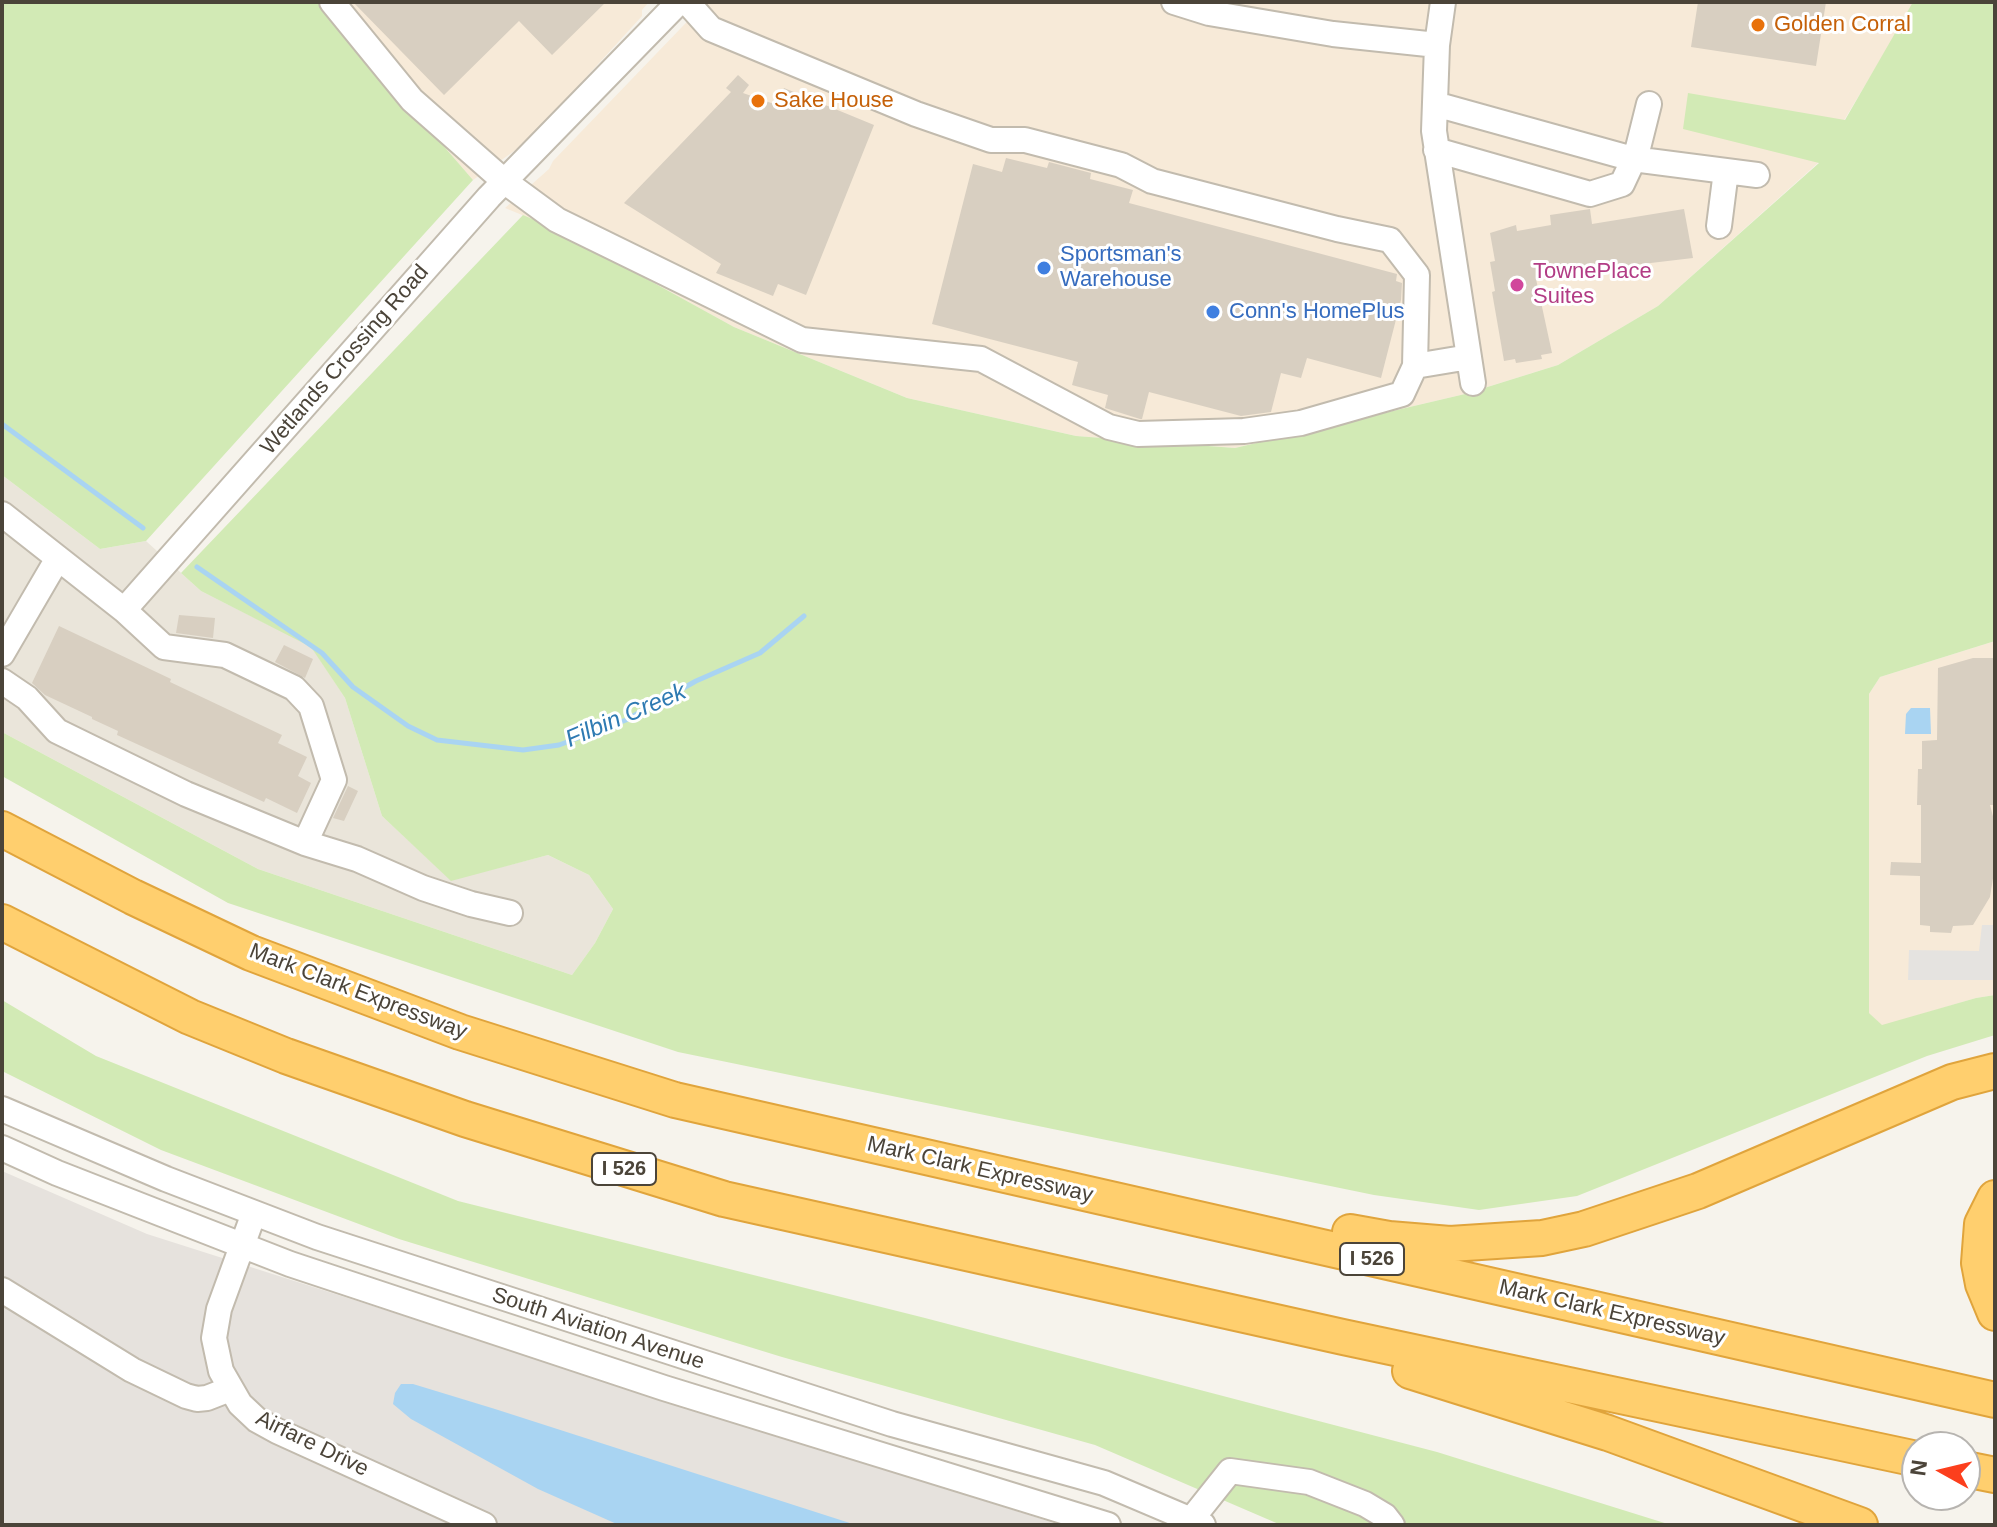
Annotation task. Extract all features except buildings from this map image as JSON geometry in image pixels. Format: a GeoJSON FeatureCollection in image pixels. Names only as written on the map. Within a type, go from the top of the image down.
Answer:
{"type":"FeatureCollection","features":[{"type":"Feature","properties":{"kind":"highway","name":"Mark Clark Expressway"},"geometry":{"type":"LineString","coordinates":[[2,829],[133,897],[251,953],[460,1032],[675,1100],[1995,1400]]}},
{"type":"Feature","properties":{"kind":"highway","name":"I 526"},"geometry":{"type":"LineString","coordinates":[[2,922],[190,1017],[300,1061],[465,1119],[724,1199],[1343,1337],[1901,1456]]}},
{"type":"Feature","properties":{"kind":"highway"},"geometry":{"type":"LineString","coordinates":[[748,1117],[1389,1239],[1450,1244],[1490,1243],[1542,1238],[1632,1214],[1698,1191],[1952,1082],[1995,1071]]}},
{"type":"Feature","properties":{"kind":"highway"},"geometry":{"type":"LineString","coordinates":[[1995,1198],[1982,1224],[1979,1263],[1983,1284],[1995,1313]]}},
{"type":"Feature","properties":{"kind":"highway"},"geometry":{"type":"LineString","coordinates":[[1032,1267],[1340,1350],[1564,1419],[1860,1525]]}},
{"type":"Feature","properties":{"kind":"street"},"geometry":{"type":"LineString","coordinates":[[332,2],[412,100],[504,181],[557,220],[802,340],[981,359],[1109,427],[1138,434],[1244,431],[1301,423],[1402,394],[1415,366],[1417,275],[1390,240],[1152,181],[1121,165],[1045,145],[1025,140],[991,140],[926,118],[711,29],[687,2]]}},
{"type":"Feature","properties":{"kind":"street","name":"Wetlands Crossing Road"},"geometry":{"type":"LineString","coordinates":[[124,610],[504,181],[679,2]]}},
{"type":"Feature","properties":{"kind":"street"},"geometry":{"type":"LineString","coordinates":[[1174,2],[1209,13],[1333,34],[1437,45]]}},
{"type":"Feature","properties":{"kind":"street"},"geometry":{"type":"LineString","coordinates":[[1443,2],[1437,45],[1436,150],[1473,383]]}},
{"type":"Feature","properties":{"kind":"street"},"geometry":{"type":"LineString","coordinates":[[1435,104],[1633,159],[1757,175]]}},
{"type":"Feature","properties":{"kind":"street"},"geometry":{"type":"LineString","coordinates":[[1436,150],[1590,194],[1622,184],[1633,159],[1649,104]]}},
{"type":"Feature","properties":{"kind":"street"},"geometry":{"type":"LineString","coordinates":[[1719,226],[1726,171]]}},
{"type":"Feature","properties":{"kind":"street"},"geometry":{"type":"LineString","coordinates":[[1415,366],[1469,357]]}},
{"type":"Feature","properties":{"kind":"street"},"geometry":{"type":"LineString","coordinates":[[2,514],[124,610],[164,647],[225,655],[294,688],[311,706],[334,780],[305,843]]}},
{"type":"Feature","properties":{"kind":"street"},"geometry":{"type":"LineString","coordinates":[[2,654],[58,558]]}},
{"type":"Feature","properties":{"kind":"street"},"geometry":{"type":"LineString","coordinates":[[2,681],[27,698],[57,731],[186,794],[305,843],[357,859],[423,888],[510,913]]}},
{"type":"Feature","properties":{"kind":"street","name":"South Aviation Avenue"},"geometry":{"type":"LineString","coordinates":[[2,1109],[166,1179],[378,1257],[892,1424],[1104,1483],[1193,1523]]}},
{"type":"Feature","properties":{"kind":"street","name":"South Aviation Avenue"},"geometry":{"type":"LineString","coordinates":[[2,1148],[243,1247],[664,1388],[1108,1525]]}},
{"type":"Feature","properties":{"kind":"street","name":"Airfare Drive"},"geometry":{"type":"LineString","coordinates":[[254,1213],[219,1309],[215,1329],[217,1359],[230,1389],[248,1413],[267,1426],[484,1525]]}},
{"type":"Feature","properties":{"kind":"street"},"geometry":{"type":"LineString","coordinates":[[2,1290],[132,1370],[175,1391],[197,1399],[230,1389]]}},
{"type":"Feature","properties":{"kind":"street"},"geometry":{"type":"LineString","coordinates":[[1193,1523],[1230,1471],[1309,1482],[1365,1504],[1385,1516],[1392,1525]]}},
{"type":"Feature","properties":{"kind":"shaded area"},"geometry":{"type":"Polygon","coordinates":[[[319,2],[649,2],[642,10],[642,16],[527,142],[473,180],[319,2]]]}},
{"type":"Feature","properties":{"kind":"shaded area"},"geometry":{"type":"Polygon","coordinates":[[[706,2],[1915,2],[1819,162],[1658,306],[1558,365],[1465,394],[1235,448],[1076,436],[907,398],[734,327],[554,228],[505,208],[549,169],[553,161],[706,2]]]}},
{"type":"Feature","properties":{"kind":"shaded area"},"geometry":{"type":"Polygon","coordinates":[[[2,475],[100,549],[146,541],[201,591],[311,646],[345,698],[382,816],[451,880],[548,855],[589,875],[613,909],[595,943],[572,975],[258,869],[2,732],[2,475]]]}},
{"type":"Feature","properties":{"kind":"shaded area"},"geometry":{"type":"Polygon","coordinates":[[[1995,641],[1995,995],[1882,1026],[1869,1013],[1869,694],[1880,677],[1995,641]]]}},
{"type":"Feature","properties":{"kind":"shaded area"},"geometry":{"type":"Polygon","coordinates":[[[1982,925],[1995,925],[1995,980],[1908,980],[1909,950],[1979,951],[1982,925]]]}},
{"type":"Feature","properties":{"kind":"shaded area"},"geometry":{"type":"Polygon","coordinates":[[[2,1171],[147,1234],[1060,1525],[2,1525],[2,1171]]]}},
{"type":"Feature","properties":{"kind":"green space"},"geometry":{"type":"Polygon","coordinates":[[[2,2],[319,2],[473,180],[146,541],[100,549],[2,475],[2,2]]]}},
{"type":"Feature","properties":{"kind":"green space"},"geometry":{"type":"Polygon","coordinates":[[[1913,2],[1995,2],[1995,641],[1880,677],[1869,694],[1869,1013],[1882,1025],[1995,995],[1995,1035],[1927,1056],[1577,1196],[1479,1210],[1374,1195],[678,1052],[228,903],[2,776],[2,732],[258,869],[572,975],[595,943],[613,909],[589,875],[548,855],[451,881],[382,816],[345,698],[311,647],[201,591],[181,573],[523,215],[554,228],[734,327],[907,398],[1076,436],[1235,448],[1465,394],[1558,365],[1658,306],[1819,163],[1683,129],[1688,93],[1845,120],[1913,2]]]}},
{"type":"Feature","properties":{"kind":"green space"},"geometry":{"type":"Polygon","coordinates":[[[2,1000],[96,1056],[458,1201],[925,1318],[1437,1452],[1671,1525],[1281,1525],[1095,1445],[782,1357],[399,1239],[161,1150],[2,1071],[2,1000]]]}},
{"type":"Feature","properties":{"kind":"water"},"geometry":{"type":"Polygon","coordinates":[[[1911,708],[1930,708],[1931,734],[1905,734],[1906,714],[1911,708]]]}},
{"type":"Feature","properties":{"kind":"water"},"geometry":{"type":"Polygon","coordinates":[[[401,1384],[413,1384],[495,1409],[856,1525],[619,1525],[538,1489],[411,1419],[393,1404],[401,1384]]]}},
{"type":"Feature","properties":{"kind":"waterway","name":"Filbin Creek"},"geometry":{"type":"LineString","coordinates":[[2,424],[143,528]]}},
{"type":"Feature","properties":{"kind":"waterway","name":"Filbin Creek"},"geometry":{"type":"LineString","coordinates":[[197,567],[322,653],[353,687],[408,726],[437,740],[523,750],[559,745],[626,720],[696,681],[760,653],[804,616]]}},
{"type":"Feature","properties":{"kind":"place","name":"Golden Corral"},"geometry":{"type":"Point","coordinates":[1758,25]}},
{"type":"Feature","properties":{"kind":"place","name":"Sake House"},"geometry":{"type":"Point","coordinates":[758,101]}},
{"type":"Feature","properties":{"kind":"place","name":"Sportsman's Warehouse"},"geometry":{"type":"Point","coordinates":[1044,268]}},
{"type":"Feature","properties":{"kind":"place","name":"TownePlace Suites"},"geometry":{"type":"Point","coordinates":[1517,285]}},
{"type":"Feature","properties":{"kind":"place","name":"Conn's HomePlus"},"geometry":{"type":"Point","coordinates":[1213,312]}}]}
